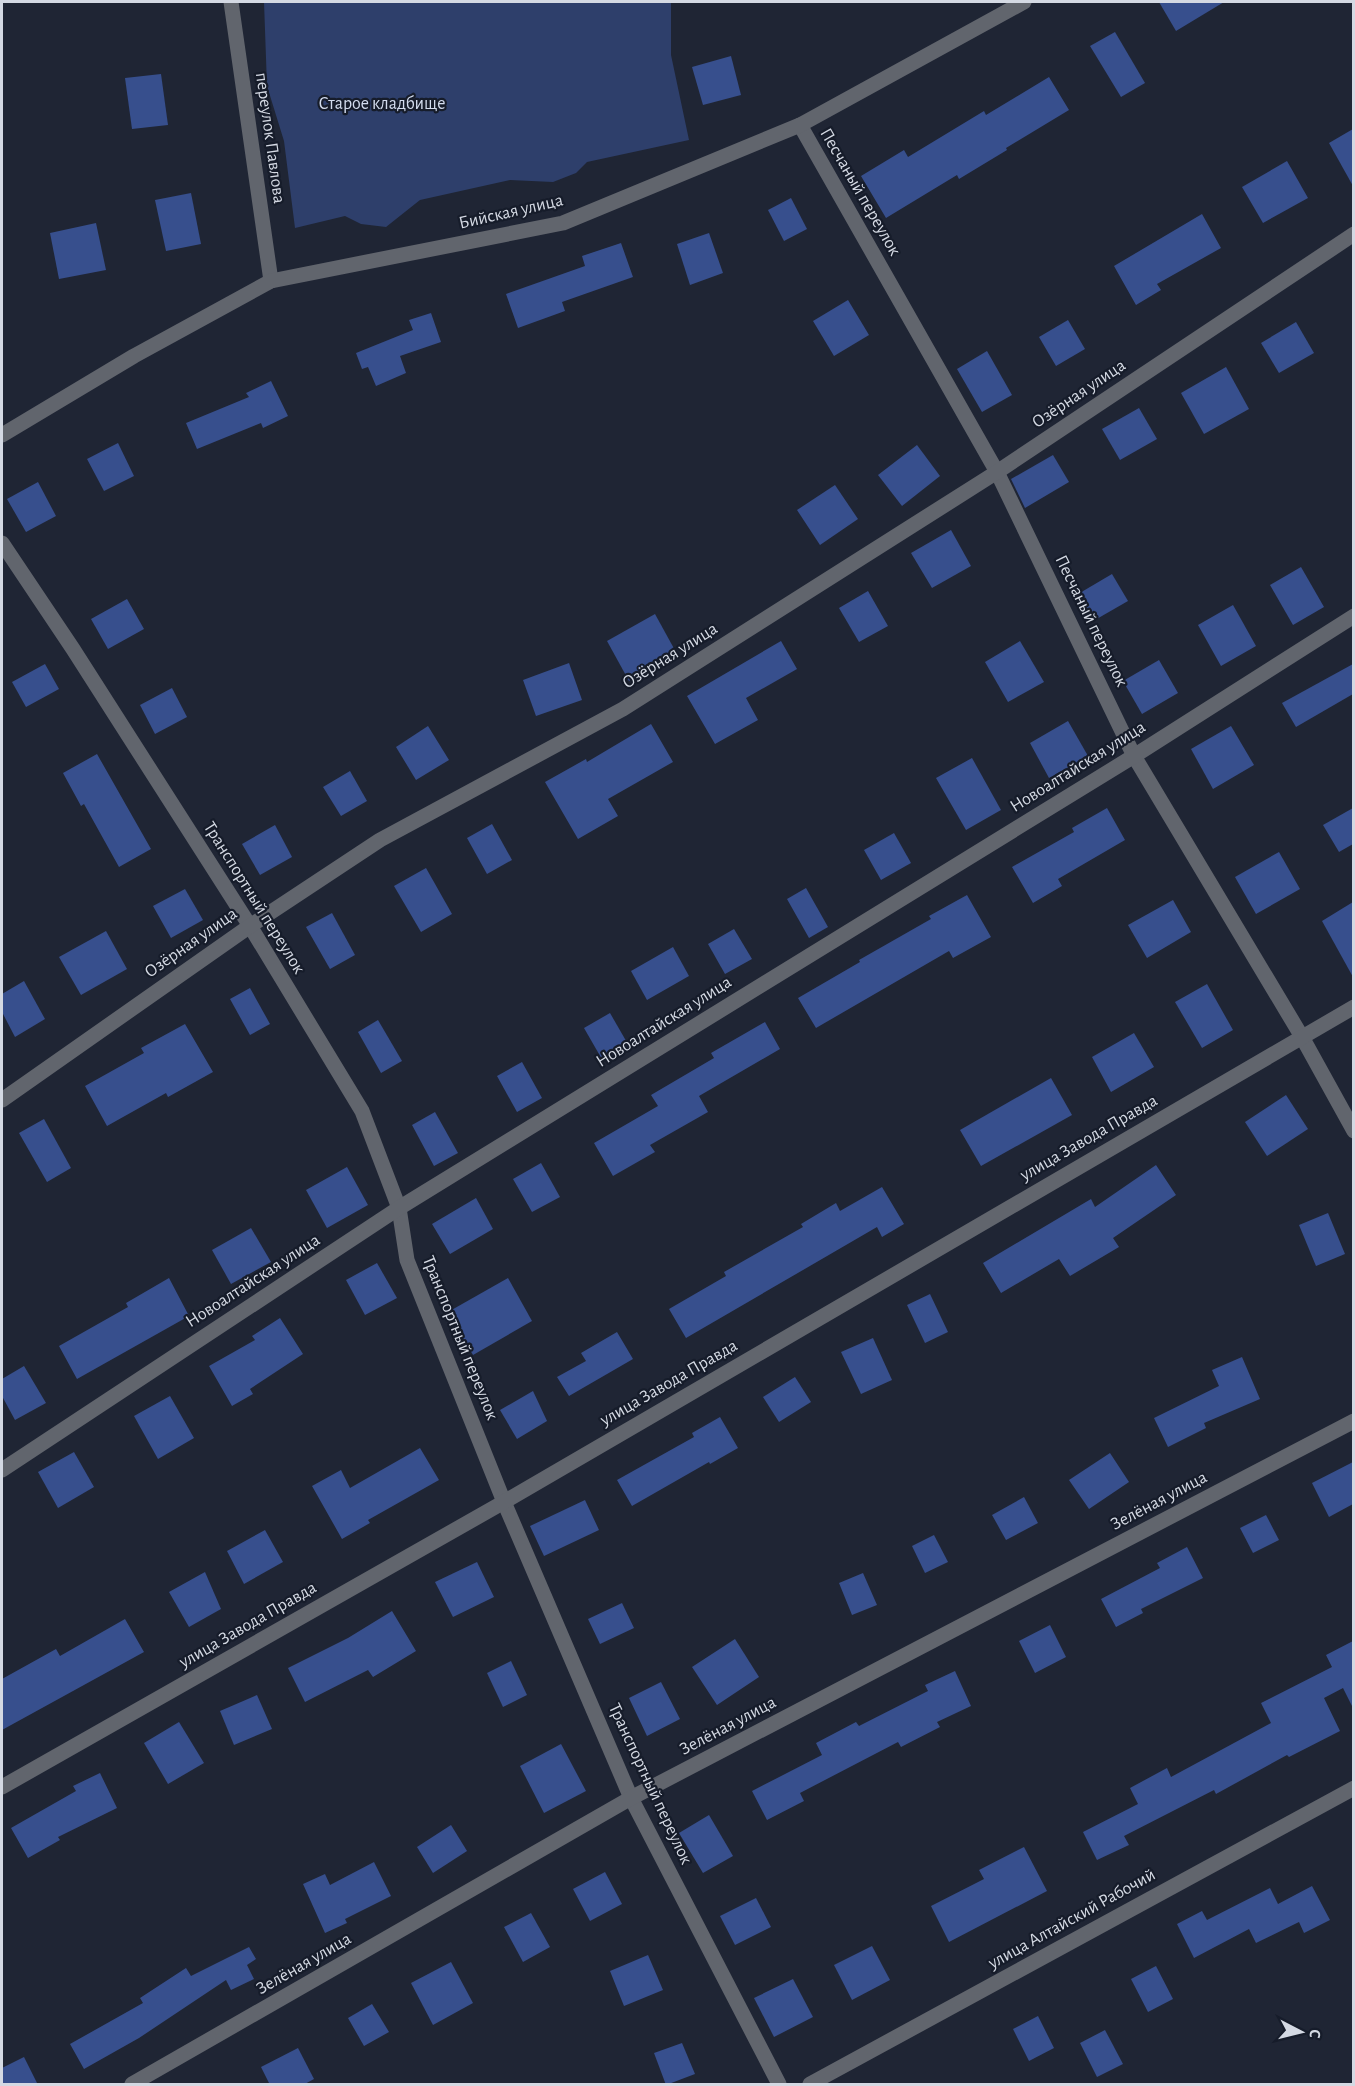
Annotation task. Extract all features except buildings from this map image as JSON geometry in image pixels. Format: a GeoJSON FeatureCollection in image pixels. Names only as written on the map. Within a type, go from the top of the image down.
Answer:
{"type":"FeatureCollection","features":[{"type":"Feature","properties":{"kind":"street","name":"переулок Павлова"},"geometry":{"type":"LineString","coordinates":[[231,2],[271,281]]}},
{"type":"Feature","properties":{"kind":"street","name":"Бийская улица"},"geometry":{"type":"LineString","coordinates":[[2,435],[134,356],[271,281],[563,223],[800,125],[1024,2]]}},
{"type":"Feature","properties":{"kind":"street","name":"Песчаный переулок"},"geometry":{"type":"LineString","coordinates":[[800,125],[997,472],[1134,756],[1302,1037],[1353,1131]]}},
{"type":"Feature","properties":{"kind":"street","name":"Озёрная улица"},"geometry":{"type":"LineString","coordinates":[[2,1100],[250,926],[380,840],[623,709],[997,472],[1353,234]]}},
{"type":"Feature","properties":{"kind":"street","name":"Транспортный переулок"},"geometry":{"type":"LineString","coordinates":[[2,543],[250,926],[362,1111],[399,1208],[407,1260],[504,1502],[631,1798],[779,2085]]}},
{"type":"Feature","properties":{"kind":"street","name":"Новоалтайская улица"},"geometry":{"type":"LineString","coordinates":[[2,1470],[399,1208],[1134,756],[1353,616]]}},
{"type":"Feature","properties":{"kind":"street","name":"улица Завода Правда"},"geometry":{"type":"LineString","coordinates":[[2,1787],[504,1502],[1353,1007]]}},
{"type":"Feature","properties":{"kind":"street","name":"Зелёная улица"},"geometry":{"type":"LineString","coordinates":[[132,2085],[631,1798],[1353,1421]]}},
{"type":"Feature","properties":{"kind":"street","name":"улица Алтайский Рабочий"},"geometry":{"type":"LineString","coordinates":[[810,2085],[1353,1788]]}},
{"type":"Feature","properties":{"kind":"green space","name":"Старое кладбище"},"geometry":{"type":"Polygon","coordinates":[[[264,2],[671,2],[671,55],[689,140],[587,162],[576,173],[553,182],[510,180],[420,200],[386,227],[361,224],[345,216],[295,228],[284,141],[267,86],[264,2]]]}}]}
